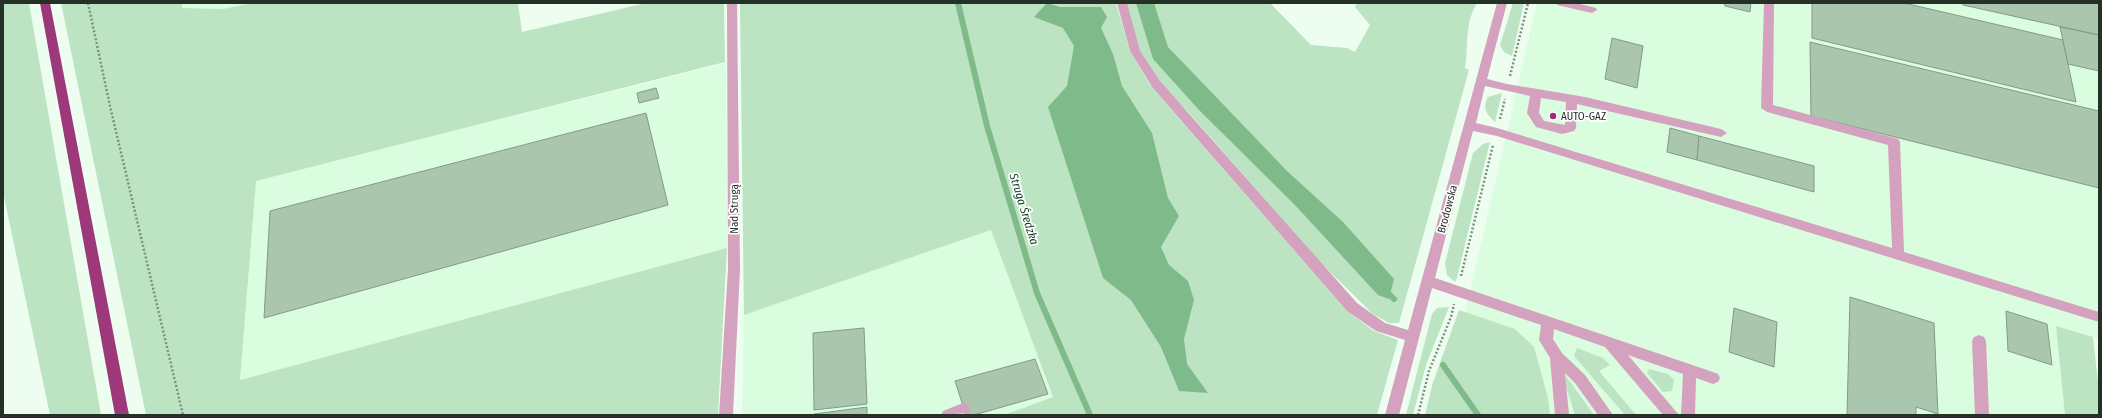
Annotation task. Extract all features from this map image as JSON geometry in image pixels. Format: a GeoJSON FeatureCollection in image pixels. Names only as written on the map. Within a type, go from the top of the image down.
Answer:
{"type":"FeatureCollection","features":[{"type":"Feature","properties":{"kind":"highway"},"geometry":{"type":"LineString","coordinates":[[45,3],[122,415]]}},
{"type":"Feature","properties":{"kind":"street","name":"Nad Strugą"},"geometry":{"type":"LineString","coordinates":[[726,415],[734,269],[732,3]]}},
{"type":"Feature","properties":{"kind":"street"},"geometry":{"type":"LineString","coordinates":[[1122,3],[1135,51],[1156,84],[1352,307],[1381,327],[1411,340]]}},
{"type":"Feature","properties":{"kind":"street","name":"Brodowska"},"geometry":{"type":"LineString","coordinates":[[1392,415],[1423,294],[1502,3]]}},
{"type":"Feature","properties":{"kind":"street"},"geometry":{"type":"LineString","coordinates":[[1560,3],[1592,10]]}},
{"type":"Feature","properties":{"kind":"street"},"geometry":{"type":"LineString","coordinates":[[1769,3],[1767,108],[1894,142],[1898,256]]}},
{"type":"Feature","properties":{"kind":"street"},"geometry":{"type":"LineString","coordinates":[[1481,81],[1508,88],[1572,99],[1721,133]]}},
{"type":"Feature","properties":{"kind":"street"},"geometry":{"type":"LineString","coordinates":[[1536,93],[1533,113],[1540,124],[1562,130],[1570,128],[1572,99]]}},
{"type":"Feature","properties":{"kind":"street"},"geometry":{"type":"LineString","coordinates":[[1469,126],[1497,132],[2099,317]]}},
{"type":"Feature","properties":{"kind":"street"},"geometry":{"type":"LineString","coordinates":[[1427,280],[1548,323],[1713,378]]}},
{"type":"Feature","properties":{"kind":"street"},"geometry":{"type":"LineString","coordinates":[[1548,323],[1546,340],[1557,356],[1580,379],[1606,415]]}},
{"type":"Feature","properties":{"kind":"street"},"geometry":{"type":"LineString","coordinates":[[1979,341],[1982,415]]}},
{"type":"Feature","properties":{"kind":"street"},"geometry":{"type":"LineString","coordinates":[[1610,344],[1672,415]]}},
{"type":"Feature","properties":{"kind":"street"},"geometry":{"type":"LineString","coordinates":[[1557,356],[1562,415]]}},
{"type":"Feature","properties":{"kind":"street"},"geometry":{"type":"LineString","coordinates":[[1688,415],[1690,370]]}},
{"type":"Feature","properties":{"kind":"street"},"geometry":{"type":"LineString","coordinates":[[948,415],[963,409]]}},
{"type":"Feature","properties":{"kind":"path"},"geometry":{"type":"LineString","coordinates":[[88,3],[103,81],[163,321],[183,415]]}},
{"type":"Feature","properties":{"kind":"path"},"geometry":{"type":"LineString","coordinates":[[1418,415],[1437,348],[1451,317],[1528,3]]}},
{"type":"Feature","properties":{"kind":"shaded area"},"geometry":{"type":"Polygon","coordinates":[[[3,3],[29,3],[101,415],[50,415],[3,192],[3,3]]]}},
{"type":"Feature","properties":{"kind":"shaded area"},"geometry":{"type":"Polygon","coordinates":[[[61,3],[182,3],[182,8],[223,9],[252,3],[518,3],[522,32],[646,3],[724,3],[725,62],[256,181],[240,380],[727,248],[718,415],[146,415],[61,3]]]}},
{"type":"Feature","properties":{"kind":"shaded area"},"geometry":{"type":"Polygon","coordinates":[[[182,3],[252,3],[223,9],[182,8],[182,3]]]}},
{"type":"Feature","properties":{"kind":"shaded area"},"geometry":{"type":"Polygon","coordinates":[[[740,3],[1116,3],[1130,51],[1150,85],[1347,311],[1374,331],[1398,340],[1377,415],[1004,415],[1053,397],[991,230],[744,315],[740,3]]]}},
{"type":"Feature","properties":{"kind":"shaded area"},"geometry":{"type":"Polygon","coordinates":[[[1047,3],[1060,7],[1101,7],[1107,17],[1101,28],[1113,54],[1122,86],[1152,133],[1168,198],[1179,216],[1161,247],[1169,265],[1188,281],[1194,300],[1184,339],[1187,364],[1208,393],[1179,391],[1161,347],[1131,300],[1103,278],[1048,107],[1067,86],[1074,46],[1063,28],[1034,17],[1047,3]]]}},
{"type":"Feature","properties":{"kind":"shaded area"},"geometry":{"type":"Polygon","coordinates":[[[1125,3],[1270,3],[1311,45],[1347,48],[1355,52],[1370,25],[1355,7],[1357,3],[1477,3],[1470,19],[1468,35],[1465,68],[1469,70],[1399,323],[1389,323],[1373,314],[1321,263],[1191,115],[1160,83],[1140,52],[1125,3]]]}},
{"type":"Feature","properties":{"kind":"shaded area"},"geometry":{"type":"Polygon","coordinates":[[[1136,3],[1154,3],[1168,47],[1287,171],[1343,222],[1394,279],[1389,299],[1378,295],[1294,204],[1199,110],[1153,59],[1136,3]]]}},
{"type":"Feature","properties":{"kind":"shaded area"},"geometry":{"type":"Polygon","coordinates":[[[1513,3],[1524,3],[1512,56],[1504,52],[1500,45],[1513,3]]]}},
{"type":"Feature","properties":{"kind":"shaded area"},"geometry":{"type":"Polygon","coordinates":[[[1537,3],[2099,3],[2099,339],[2056,326],[2065,415],[1516,415],[1458,343],[1537,3]]]}},
{"type":"Feature","properties":{"kind":"shaded area"},"geometry":{"type":"Polygon","coordinates":[[[726,63],[727,248],[240,380],[256,181],[726,63]]]}},
{"type":"Feature","properties":{"kind":"shaded area"},"geometry":{"type":"Polygon","coordinates":[[[1502,93],[1495,122],[1487,113],[1485,104],[1488,97],[1502,93]]]}},
{"type":"Feature","properties":{"kind":"shaded area"},"geometry":{"type":"Polygon","coordinates":[[[1490,142],[1455,282],[1447,275],[1445,263],[1473,153],[1483,144],[1490,142]]]}},
{"type":"Feature","properties":{"kind":"shaded area"},"geometry":{"type":"Polygon","coordinates":[[[991,230],[1053,397],[1004,415],[742,415],[744,315],[991,230]]]}},
{"type":"Feature","properties":{"kind":"shaded area"},"geometry":{"type":"Polygon","coordinates":[[[1449,307],[1426,365],[1413,415],[1406,415],[1432,314],[1437,308],[1449,307]]]}},
{"type":"Feature","properties":{"kind":"shaded area"},"geometry":{"type":"Polygon","coordinates":[[[1459,310],[1515,329],[1534,347],[1548,398],[1550,415],[1425,415],[1433,382],[1459,310]]]}},
{"type":"Feature","properties":{"kind":"shaded area"},"geometry":{"type":"Polygon","coordinates":[[[2056,326],[2093,337],[2099,392],[2099,415],[2065,415],[2056,326]]]}},
{"type":"Feature","properties":{"kind":"shaded area"},"geometry":{"type":"Polygon","coordinates":[[[1577,348],[1603,358],[1610,365],[1599,371],[1636,415],[1625,415],[1574,356],[1577,348]]]}},
{"type":"Feature","properties":{"kind":"shaded area"},"geometry":{"type":"Polygon","coordinates":[[[1649,369],[1668,374],[1674,380],[1672,391],[1663,392],[1647,373],[1649,369]]]}},
{"type":"Feature","properties":{"kind":"shaded area"},"geometry":{"type":"Polygon","coordinates":[[[1566,376],[1594,415],[1575,415],[1566,386],[1566,376]]]}},
{"type":"Feature","properties":{"kind":"building"},"geometry":{"type":"Polygon","coordinates":[[[1720,3],[1751,3],[1750,12],[1725,6],[1725,4],[1720,3]]]}},
{"type":"Feature","properties":{"kind":"building"},"geometry":{"type":"Polygon","coordinates":[[[1812,3],[1904,3],[2063,40],[2076,102],[1812,38],[1812,3]]]}},
{"type":"Feature","properties":{"kind":"building"},"geometry":{"type":"Polygon","coordinates":[[[1962,3],[2099,3],[2099,35],[1963,5],[1962,3]]]}},
{"type":"Feature","properties":{"kind":"building"},"geometry":{"type":"Polygon","coordinates":[[[2060,27],[2099,35],[2099,71],[2068,64],[2060,27]]]}},
{"type":"Feature","properties":{"kind":"building"},"geometry":{"type":"Polygon","coordinates":[[[1612,38],[1643,46],[1637,88],[1605,79],[1612,38]]]}},
{"type":"Feature","properties":{"kind":"building"},"geometry":{"type":"Polygon","coordinates":[[[1810,42],[2099,111],[2099,188],[1811,116],[1810,42]]]}},
{"type":"Feature","properties":{"kind":"building"},"geometry":{"type":"Polygon","coordinates":[[[656,88],[659,98],[639,103],[637,93],[656,88]]]}},
{"type":"Feature","properties":{"kind":"building"},"geometry":{"type":"Polygon","coordinates":[[[646,113],[668,205],[264,318],[270,211],[646,113]]]}},
{"type":"Feature","properties":{"kind":"building"},"geometry":{"type":"Polygon","coordinates":[[[1670,128],[1699,136],[1697,160],[1667,152],[1670,128]]]}},
{"type":"Feature","properties":{"kind":"building"},"geometry":{"type":"Polygon","coordinates":[[[1699,136],[1814,166],[1814,192],[1697,160],[1699,136]]]}},
{"type":"Feature","properties":{"kind":"building"},"geometry":{"type":"Polygon","coordinates":[[[1850,297],[1934,323],[1938,414],[1916,407],[1916,415],[1847,415],[1850,297]]]}},
{"type":"Feature","properties":{"kind":"building"},"geometry":{"type":"Polygon","coordinates":[[[1734,308],[1777,322],[1774,367],[1729,352],[1734,308]]]}},
{"type":"Feature","properties":{"kind":"building"},"geometry":{"type":"Polygon","coordinates":[[[2006,311],[2047,324],[2052,365],[2008,351],[2006,311]]]}},
{"type":"Feature","properties":{"kind":"building"},"geometry":{"type":"Polygon","coordinates":[[[864,328],[867,404],[814,410],[813,333],[864,328]]]}},
{"type":"Feature","properties":{"kind":"building"},"geometry":{"type":"Polygon","coordinates":[[[1035,359],[1048,394],[974,415],[966,415],[955,381],[1035,359]]]}},
{"type":"Feature","properties":{"kind":"building"},"geometry":{"type":"Polygon","coordinates":[[[867,407],[867,415],[814,415],[814,414],[867,407]]]}},
{"type":"Feature","properties":{"kind":"waterway","name":"Struga Średzka"},"geometry":{"type":"LineString","coordinates":[[958,3],[987,126],[1037,293],[1090,415]]}},
{"type":"Feature","properties":{"kind":"waterway"},"geometry":{"type":"LineString","coordinates":[[1386,291],[1394,299]]}},
{"type":"Feature","properties":{"kind":"waterway"},"geometry":{"type":"LineString","coordinates":[[1443,365],[1478,415]]}},
{"type":"Feature","properties":{"kind":"place","name":"AUTO-GAZ"},"geometry":{"type":"Point","coordinates":[1553,116]}}]}
